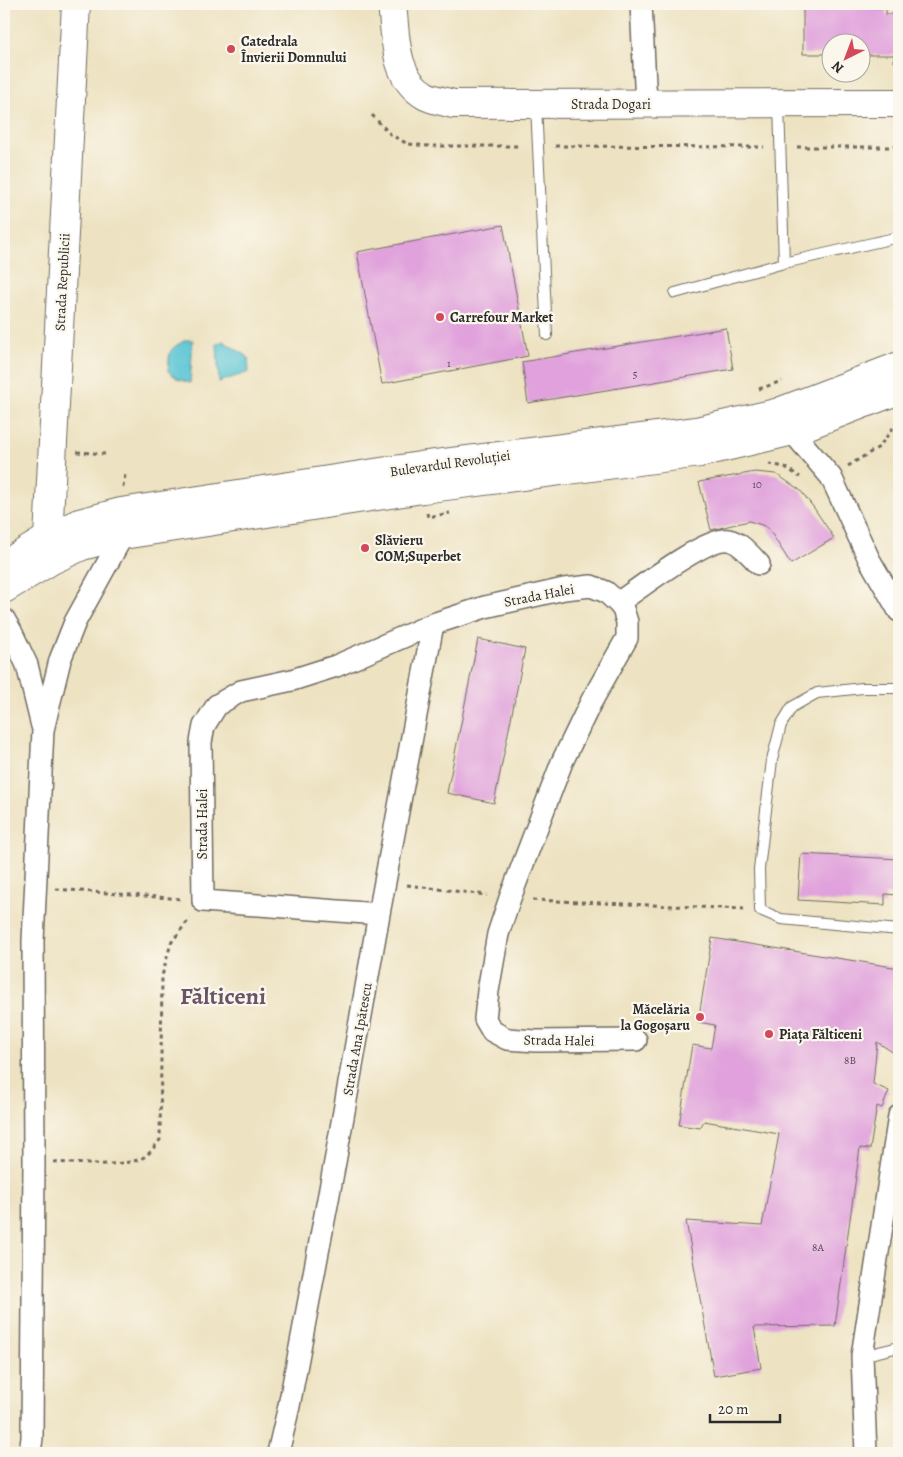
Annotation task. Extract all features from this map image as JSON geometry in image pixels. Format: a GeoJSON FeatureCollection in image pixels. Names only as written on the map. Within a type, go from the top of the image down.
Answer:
{"type":"FeatureCollection","features":[{"type":"Feature","properties":{"kind":"main road","name":"Strada Republicii"},"geometry":{"type":"LineString","coordinates":[[50,549],[76,4]]}},
{"type":"Feature","properties":{"kind":"main road","name":"Strada Dogari"},"geometry":{"type":"LineString","coordinates":[[392,4],[398,52],[403,72],[415,87],[427,96],[453,104],[899,103]]}},
{"type":"Feature","properties":{"kind":"main road","name":"Bulevardul Revoluției"},"geometry":{"type":"LineString","coordinates":[[784,422],[899,366]]}},
{"type":"Feature","properties":{"kind":"main road","name":"Bulevardul Revoluției"},"geometry":{"type":"LineString","coordinates":[[4,589],[79,523],[122,524],[420,466],[697,431],[784,422],[899,390]]}},
{"type":"Feature","properties":{"kind":"main road","name":"Bulevardul Revoluției"},"geometry":{"type":"LineString","coordinates":[[4,565],[50,549]]}},
{"type":"Feature","properties":{"kind":"street"},"geometry":{"type":"LineString","coordinates":[[641,4],[646,104]]}},
{"type":"Feature","properties":{"kind":"street"},"geometry":{"type":"LineString","coordinates":[[784,422],[831,477],[870,559],[899,611]]}},
{"type":"Feature","properties":{"kind":"street"},"geometry":{"type":"LineString","coordinates":[[30,1453],[32,1428],[34,1162],[33,941],[34,888],[43,730],[60,660],[75,622],[122,524]]}},
{"type":"Feature","properties":{"kind":"street"},"geometry":{"type":"LineString","coordinates":[[618,602],[695,551],[714,541],[729,540],[747,552],[759,564]]}},
{"type":"Feature","properties":{"kind":"street","name":"Strada Halei"},"geometry":{"type":"LineString","coordinates":[[203,901],[201,742],[204,726],[217,705],[242,691],[292,680],[336,666],[433,624],[485,607],[564,589],[591,586],[606,592],[623,609],[627,622],[627,638],[562,762],[510,898],[498,934],[485,1019],[492,1031],[507,1039],[536,1041],[636,1040]]}},
{"type":"Feature","properties":{"kind":"street"},"geometry":{"type":"LineString","coordinates":[[4,619],[27,665],[43,730]]}},
{"type":"Feature","properties":{"kind":"street","name":"Strada Ana Ipătescu"},"geometry":{"type":"LineString","coordinates":[[278,1453],[289,1406],[335,1162],[433,624]]}},
{"type":"Feature","properties":{"kind":"street"},"geometry":{"type":"LineString","coordinates":[[203,901],[379,914]]}},
{"type":"Feature","properties":{"kind":"street"},"geometry":{"type":"LineString","coordinates":[[866,1453],[862,1356],[896,1155],[899,1116]]}},
{"type":"Feature","properties":{"kind":"lane"},"geometry":{"type":"LineString","coordinates":[[536,104],[547,335]]}},
{"type":"Feature","properties":{"kind":"lane"},"geometry":{"type":"LineString","coordinates":[[778,104],[784,263]]}},
{"type":"Feature","properties":{"kind":"lane"},"geometry":{"type":"LineString","coordinates":[[675,293],[784,263],[899,238]]}},
{"type":"Feature","properties":{"kind":"lane"},"geometry":{"type":"LineString","coordinates":[[899,688],[863,688],[817,693],[792,707],[780,725],[772,760],[759,869],[760,910],[781,919],[899,930]]}},
{"type":"Feature","properties":{"kind":"lane"},"geometry":{"type":"LineString","coordinates":[[862,1356],[899,1347]]}},
{"type":"Feature","properties":{"kind":"path"},"geometry":{"type":"LineString","coordinates":[[372,115],[391,135],[408,144],[428,146],[899,147]]}},
{"type":"Feature","properties":{"kind":"path"},"geometry":{"type":"LineString","coordinates":[[831,477],[879,447],[899,420]]}},
{"type":"Feature","properties":{"kind":"path"},"geometry":{"type":"LineString","coordinates":[[386,882],[510,898],[760,910]]}},
{"type":"Feature","properties":{"kind":"path"},"geometry":{"type":"LineString","coordinates":[[34,888],[203,901]]}},
{"type":"Feature","properties":{"kind":"path"},"geometry":{"type":"LineString","coordinates":[[34,1162],[104,1164],[131,1162],[146,1156],[160,1140],[162,976],[171,943],[203,901]]}},
{"type":"Feature","properties":{"kind":"water"},"geometry":{"type":"Polygon","coordinates":[[[186,340],[193,340],[190,383],[178,379],[168,371],[172,349],[186,340]]]}},
{"type":"Feature","properties":{"kind":"water"},"geometry":{"type":"Polygon","coordinates":[[[223,341],[248,357],[249,372],[219,382],[217,344],[223,341]]]}},
{"type":"Feature","properties":{"kind":"building"},"geometry":{"type":"Polygon","coordinates":[[[803,6],[886,8],[886,14],[899,14],[899,62],[894,62],[894,55],[870,55],[870,32],[820,32],[820,54],[803,54],[803,6]]]}},
{"type":"Feature","properties":{"kind":"building"},"geometry":{"type":"Polygon","coordinates":[[[503,225],[528,356],[382,384],[357,252],[503,225]]]}},
{"type":"Feature","properties":{"kind":"building"},"geometry":{"type":"Polygon","coordinates":[[[726,328],[733,369],[528,403],[522,362],[726,328]]]}},
{"type":"Feature","properties":{"kind":"building"},"geometry":{"type":"Polygon","coordinates":[[[755,472],[776,474],[800,490],[834,538],[791,564],[768,528],[762,525],[749,521],[711,530],[699,482],[755,472]]]}},
{"type":"Feature","properties":{"kind":"building"},"geometry":{"type":"Polygon","coordinates":[[[478,639],[525,649],[494,803],[447,793],[478,639]]]}},
{"type":"Feature","properties":{"kind":"building"},"geometry":{"type":"Polygon","coordinates":[[[801,854],[899,859],[899,895],[885,894],[885,905],[798,900],[801,854]]]}},
{"type":"Feature","properties":{"kind":"building"},"geometry":{"type":"Polygon","coordinates":[[[712,938],[899,968],[899,1018],[894,1053],[877,1042],[873,1084],[889,1091],[882,1108],[877,1106],[870,1149],[860,1148],[835,1326],[754,1327],[761,1368],[714,1376],[686,1221],[762,1226],[779,1134],[704,1121],[700,1128],[679,1125],[692,1045],[711,1048],[715,1025],[698,1022],[712,938]]]}},
{"type":"Feature","properties":{"kind":"place","name":"Catedrala Învierii Domnului"},"geometry":{"type":"Point","coordinates":[231,49]}},
{"type":"Feature","properties":{"kind":"place","name":"Carrefour Market"},"geometry":{"type":"Point","coordinates":[440,317]}},
{"type":"Feature","properties":{"kind":"place","name":"Slăvieru COM;Superbet"},"geometry":{"type":"Point","coordinates":[365,548]}},
{"type":"Feature","properties":{"kind":"place","name":"Măcelăria la Gogoșaru"},"geometry":{"type":"Point","coordinates":[700,1017]}},
{"type":"Feature","properties":{"kind":"place","name":"Piața Fălticeni"},"geometry":{"type":"Point","coordinates":[769,1034]}},
{"type":"Feature","properties":{"kind":"district","name":"Fălticeni"},"geometry":{"type":"Point","coordinates":[223,996]}}]}
